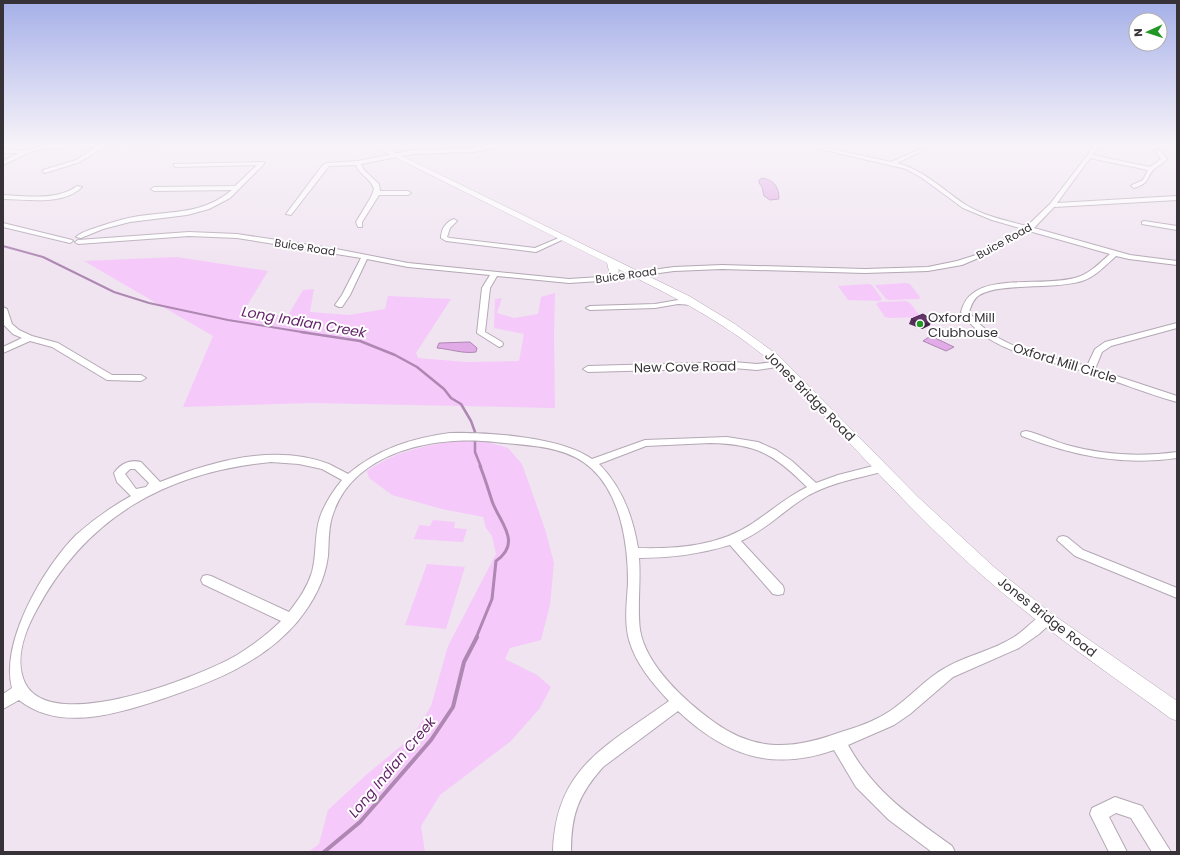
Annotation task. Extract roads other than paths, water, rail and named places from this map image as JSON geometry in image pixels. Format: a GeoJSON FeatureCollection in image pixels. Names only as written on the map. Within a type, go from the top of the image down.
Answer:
{"type":"FeatureCollection","features":[{"type":"Feature","properties":{"kind":"main road","name":"Jones Bridge Road"},"geometry":{"type":"LineString","coordinates":[[453,184],[673,292],[737,330],[795,376],[881,468],[949,536],[1046,620],[1177,712]]}},
{"type":"Feature","properties":{"kind":"main road"},"geometry":{"type":"LineString","coordinates":[[610,277],[614,272],[611,262]]}},
{"type":"Feature","properties":{"kind":"street"},"geometry":{"type":"LineString","coordinates":[[79,239],[93,231],[125,220],[185,214],[206,208],[223,200],[240,184]]}},
{"type":"Feature","properties":{"kind":"street"},"geometry":{"type":"LineString","coordinates":[[289,214],[311,184]]}},
{"type":"Feature","properties":{"kind":"street"},"geometry":{"type":"LineString","coordinates":[[360,226],[359,222],[376,193],[376,184]]}},
{"type":"Feature","properties":{"kind":"street"},"geometry":{"type":"LineString","coordinates":[[933,184],[959,203],[994,219],[1030,227],[1141,260],[1177,263]]}},
{"type":"Feature","properties":{"kind":"street","name":"Buice Road"},"geometry":{"type":"LineString","coordinates":[[3,225],[62,238],[79,239],[108,240],[189,234],[237,236],[408,265],[569,281],[674,269],[709,268],[900,271],[928,269],[959,263],[981,255],[1030,227],[1052,205],[1068,184]]}},
{"type":"Feature","properties":{"kind":"street"},"geometry":{"type":"LineString","coordinates":[[1134,186],[1140,184]]}},
{"type":"Feature","properties":{"kind":"street"},"geometry":{"type":"LineString","coordinates":[[3,197],[60,196],[70,194],[79,188]]}},
{"type":"Feature","properties":{"kind":"street"},"geometry":{"type":"LineString","coordinates":[[154,189],[236,188]]}},
{"type":"Feature","properties":{"kind":"street"},"geometry":{"type":"LineString","coordinates":[[376,193],[408,193]]}},
{"type":"Feature","properties":{"kind":"street"},"geometry":{"type":"LineString","coordinates":[[1052,205],[1177,198]]}},
{"type":"Feature","properties":{"kind":"street"},"geometry":{"type":"LineString","coordinates":[[454,221],[449,224],[443,234],[444,238],[448,240],[536,250],[563,238]]}},
{"type":"Feature","properties":{"kind":"street"},"geometry":{"type":"LineString","coordinates":[[1144,223],[1177,228]]}},
{"type":"Feature","properties":{"kind":"street","name":"Oxford Mill Circle"},"geometry":{"type":"LineString","coordinates":[[1114,253],[1093,273],[1080,280],[1055,284],[991,289],[976,295],[967,304],[966,312],[970,320],[979,329],[995,339],[1023,352],[1090,370],[1177,399]]}},
{"type":"Feature","properties":{"kind":"street"},"geometry":{"type":"LineString","coordinates":[[339,305],[346,295],[365,257]]}},
{"type":"Feature","properties":{"kind":"street"},"geometry":{"type":"LineString","coordinates":[[495,274],[486,288],[481,333],[499,344]]}},
{"type":"Feature","properties":{"kind":"street"},"geometry":{"type":"LineString","coordinates":[[670,303],[673,292]]}},
{"type":"Feature","properties":{"kind":"street"},"geometry":{"type":"LineString","coordinates":[[590,308],[693,303]]}},
{"type":"Feature","properties":{"kind":"street"},"geometry":{"type":"LineString","coordinates":[[3,309],[8,325],[16,332],[29,338],[55,345],[110,378],[141,378]]}},
{"type":"Feature","properties":{"kind":"street"},"geometry":{"type":"LineString","coordinates":[[1090,370],[1098,351],[1108,344],[1177,325]]}},
{"type":"Feature","properties":{"kind":"street"},"geometry":{"type":"LineString","coordinates":[[3,350],[29,338]]}},
{"type":"Feature","properties":{"kind":"street","name":"New Cove Road"},"geometry":{"type":"LineString","coordinates":[[588,370],[733,365],[757,366],[781,364]]}},
{"type":"Feature","properties":{"kind":"street"},"geometry":{"type":"LineString","coordinates":[[1026,434],[1061,447],[1092,454],[1144,459],[1177,455]]}},
{"type":"Feature","properties":{"kind":"street"},"geometry":{"type":"LineString","coordinates":[[349,479],[335,471],[312,463],[288,460],[235,462],[208,468],[179,478],[150,490],[125,504],[101,521],[79,540],[63,559],[23,616],[12,638],[8,653],[8,668],[11,680],[19,692],[35,704],[59,711],[89,711],[121,705],[192,683],[225,669],[261,646],[291,619],[306,600],[316,580],[322,560],[324,526],[327,513],[336,495],[349,479],[370,462],[395,449],[423,440],[451,436],[475,436],[547,444],[571,452],[591,463],[606,478],[618,500],[628,526],[633,553],[634,578],[632,619],[635,639],[648,668],[696,719],[712,731],[733,742],[754,749],[776,752],[797,752],[814,749],[872,728],[890,720],[946,674],[1014,645],[1032,633],[1046,620]]}},
{"type":"Feature","properties":{"kind":"street"},"geometry":{"type":"LineString","coordinates":[[591,463],[645,443],[736,440],[755,444],[772,452],[794,468],[814,488]]}},
{"type":"Feature","properties":{"kind":"street"},"geometry":{"type":"LineString","coordinates":[[633,553],[661,554],[685,552],[732,539],[755,528],[791,501],[814,488],[840,478],[881,468]]}},
{"type":"Feature","properties":{"kind":"street"},"geometry":{"type":"LineString","coordinates":[[732,539],[778,590]]}},
{"type":"Feature","properties":{"kind":"street"},"geometry":{"type":"LineString","coordinates":[[1063,540],[1079,553],[1177,593]]}},
{"type":"Feature","properties":{"kind":"street"},"geometry":{"type":"LineString","coordinates":[[207,580],[291,619]]}},
{"type":"Feature","properties":{"kind":"street"},"geometry":{"type":"LineString","coordinates":[[3,702],[19,692]]}},
{"type":"Feature","properties":{"kind":"street"},"geometry":{"type":"LineString","coordinates":[[562,852],[562,832],[566,808],[576,786],[586,773],[598,762],[679,702]]}},
{"type":"Feature","properties":{"kind":"street"},"geometry":{"type":"LineString","coordinates":[[837,741],[853,769],[875,796],[898,817],[946,852]]}},
{"type":"Feature","properties":{"kind":"street"},"geometry":{"type":"LineString","coordinates":[[1118,852],[1098,814],[1115,805],[1136,812],[1162,852]]}},
{"type":"Feature","properties":{"kind":"waterway","name":"Long Indian Creek"},"geometry":{"type":"LineString","coordinates":[[3,246],[43,257],[114,292],[149,303],[228,320],[308,333]]}},
{"type":"Feature","properties":{"kind":"waterway","name":"Long Indian Creek"},"geometry":{"type":"LineString","coordinates":[[301,332],[360,341],[395,355],[417,367],[444,389],[451,398],[461,404],[471,421],[475,432],[475,452],[481,467]]}},
{"type":"Feature","properties":{"kind":"waterway","name":"Long Indian Creek"},"geometry":{"type":"LineString","coordinates":[[476,638],[492,599],[496,561],[504,554],[508,547],[507,532],[495,509],[480,466]]}},
{"type":"Feature","properties":{"kind":"waterway","name":"Long Indian Creek"},"geometry":{"type":"LineString","coordinates":[[324,852],[360,822],[431,740],[453,707],[464,662],[477,637]]}},
{"type":"Feature","properties":{"kind":"place","name":"Oxford Mill Clubhouse"},"geometry":{"type":"Point","coordinates":[920,324]}}]}
